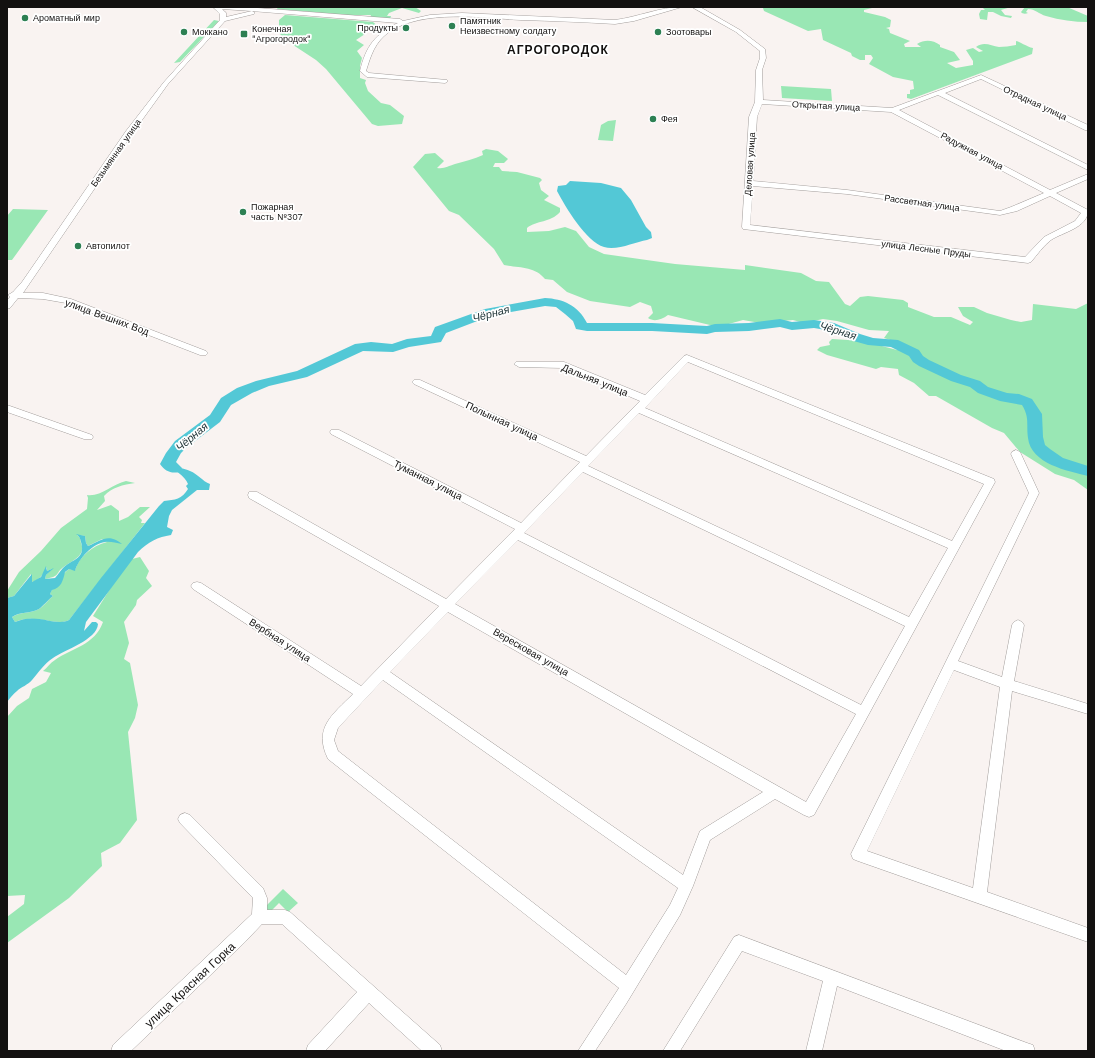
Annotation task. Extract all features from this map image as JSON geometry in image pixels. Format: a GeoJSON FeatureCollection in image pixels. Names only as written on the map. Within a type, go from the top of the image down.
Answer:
{"type":"FeatureCollection","features":[{"type":"Feature","properties":{"kind":"street"},"geometry":{"type":"LineString","coordinates":[[216,7],[223,13],[222,20],[262,10]]}},
{"type":"Feature","properties":{"kind":"street"},"geometry":{"type":"LineString","coordinates":[[222,7],[386,21],[408,21],[450,15],[615,22],[627,21],[679,7]]}},
{"type":"Feature","properties":{"kind":"street","name":"Деловая улица"},"geometry":{"type":"LineString","coordinates":[[695,7],[738,31],[763,50],[763,58],[759,70],[759,102],[753,117],[746,227]]}},
{"type":"Feature","properties":{"kind":"street","name":"Безымянная улица"},"geometry":{"type":"LineString","coordinates":[[7,306],[12,295],[166,83],[222,20]]}},
{"type":"Feature","properties":{"kind":"street"},"geometry":{"type":"LineString","coordinates":[[408,21],[393,26],[378,38],[365,61],[364,73],[371,76],[445,81]]}},
{"type":"Feature","properties":{"kind":"street","name":"Отрадная улица"},"geometry":{"type":"LineString","coordinates":[[939,93],[981,77],[1088,128]]}},
{"type":"Feature","properties":{"kind":"street"},"geometry":{"type":"LineString","coordinates":[[894,110],[939,93],[1088,168]]}},
{"type":"Feature","properties":{"kind":"street","name":"Открытая улица"},"geometry":{"type":"LineString","coordinates":[[759,102],[894,110]]}},
{"type":"Feature","properties":{"kind":"street","name":"Радужная улица"},"geometry":{"type":"LineString","coordinates":[[894,110],[1087,212]]}},
{"type":"Feature","properties":{"kind":"street","name":"Рассветная улица"},"geometry":{"type":"LineString","coordinates":[[749,183],[847,192],[1000,213],[1014,209],[1088,176]]}},
{"type":"Feature","properties":{"kind":"street","name":"улица Лесные Пруды"},"geometry":{"type":"LineString","coordinates":[[746,227],[1028,260],[1047,239],[1078,222],[1087,212]]}},
{"type":"Feature","properties":{"kind":"street","name":"улица Вешних Вод"},"geometry":{"type":"LineString","coordinates":[[12,295],[42,296],[68,301],[203,352]]}},
{"type":"Feature","properties":{"kind":"street"},"geometry":{"type":"LineString","coordinates":[[628,986],[333,755],[328,746],[328,736],[332,727],[362,694],[687,358],[990,482],[863,712]]}},
{"type":"Feature","properties":{"kind":"street","name":"Дальняя улица"},"geometry":{"type":"LineString","coordinates":[[519,364],[564,365],[643,404],[954,546]]}},
{"type":"Feature","properties":{"kind":"street","name":"Полынная улица"},"geometry":{"type":"LineString","coordinates":[[417,382],[912,624]]}},
{"type":"Feature","properties":{"kind":"street"},"geometry":{"type":"LineString","coordinates":[[7,408],[88,437]]}},
{"type":"Feature","properties":{"kind":"street","name":"Туманная улица"},"geometry":{"type":"LineString","coordinates":[[335,432],[519,531],[863,712]]}},
{"type":"Feature","properties":{"kind":"street"},"geometry":{"type":"LineString","coordinates":[[1016,454],[1034,494],[858,854],[1088,935]]}},
{"type":"Feature","properties":{"kind":"street","name":"Вересковая улица"},"geometry":{"type":"LineString","coordinates":[[253,495],[809,811],[863,712]]}},
{"type":"Feature","properties":{"kind":"street","name":"Вербная улица"},"geometry":{"type":"LineString","coordinates":[[197,586],[362,694]]}},
{"type":"Feature","properties":{"kind":"street"},"geometry":{"type":"LineString","coordinates":[[979,897],[1007,684],[1018,625]]}},
{"type":"Feature","properties":{"kind":"street"},"geometry":{"type":"LineString","coordinates":[[952,664],[1007,684],[1088,708]]}},
{"type":"Feature","properties":{"kind":"street"},"geometry":{"type":"LineString","coordinates":[[382,673],[686,886]]}},
{"type":"Feature","properties":{"kind":"street"},"geometry":{"type":"LineString","coordinates":[[586,1051],[621,999],[675,910],[705,836],[775,791]]}},
{"type":"Feature","properties":{"kind":"street"},"geometry":{"type":"LineString","coordinates":[[185,819],[258,893],[260,898],[260,917],[285,917],[434,1051]]}},
{"type":"Feature","properties":{"kind":"street","name":"улица Красная Горка"},"geometry":{"type":"LineString","coordinates":[[119,1051],[260,917]]}},
{"type":"Feature","properties":{"kind":"street"},"geometry":{"type":"LineString","coordinates":[[671,1051],[738,942],[1027,1051]]}},
{"type":"Feature","properties":{"kind":"street"},"geometry":{"type":"LineString","coordinates":[[814,1051],[831,978]]}},
{"type":"Feature","properties":{"kind":"street"},"geometry":{"type":"LineString","coordinates":[[314,1051],[368,992]]}},
{"type":"Feature","properties":{"kind":"green space"},"geometry":{"type":"Polygon","coordinates":[[[278,7],[415,7],[421,11],[419,13],[402,8],[389,13],[387,16],[391,16],[390,19],[370,18],[371,15],[345,15],[277,9],[278,7]]]}},
{"type":"Feature","properties":{"kind":"green space"},"geometry":{"type":"Polygon","coordinates":[[[760,7],[876,7],[864,10],[864,12],[891,20],[890,27],[886,28],[889,29],[890,33],[910,41],[904,44],[905,47],[921,47],[917,44],[920,42],[935,42],[940,45],[940,47],[954,52],[960,60],[947,63],[956,68],[973,65],[973,61],[966,50],[973,48],[979,52],[983,51],[976,47],[982,44],[1005,47],[1016,45],[1016,41],[1033,48],[1032,54],[911,99],[907,98],[907,94],[910,94],[910,90],[914,89],[913,81],[893,77],[869,64],[873,58],[871,55],[865,55],[865,60],[860,60],[852,56],[851,53],[823,40],[821,29],[808,31],[764,11],[763,8],[760,7]]]}},
{"type":"Feature","properties":{"kind":"green space"},"geometry":{"type":"Polygon","coordinates":[[[982,7],[1011,7],[1001,10],[1005,15],[1012,16],[1011,18],[1001,16],[993,12],[988,12],[987,20],[980,19],[979,14],[981,10],[985,10],[982,7]]]}},
{"type":"Feature","properties":{"kind":"green space"},"geometry":{"type":"Polygon","coordinates":[[[1025,7],[1067,7],[1088,16],[1088,22],[1056,19],[1030,9],[1026,12],[1028,13],[1025,14],[1021,12],[1025,7]]]}},
{"type":"Feature","properties":{"kind":"green space"},"geometry":{"type":"Polygon","coordinates":[[[285,15],[373,22],[380,28],[374,31],[366,26],[362,27],[365,34],[356,40],[364,45],[357,51],[362,58],[360,78],[366,80],[365,83],[368,91],[381,103],[390,105],[404,116],[402,124],[378,126],[372,124],[326,69],[316,60],[287,41],[279,33],[279,20],[285,15]]]}},
{"type":"Feature","properties":{"kind":"green space"},"geometry":{"type":"Polygon","coordinates":[[[214,20],[219,21],[180,62],[174,63],[214,20]]]}},
{"type":"Feature","properties":{"kind":"green space"},"geometry":{"type":"Polygon","coordinates":[[[781,86],[831,89],[832,101],[782,98],[781,86]]]}},
{"type":"Feature","properties":{"kind":"green space"},"geometry":{"type":"Polygon","coordinates":[[[616,120],[613,141],[598,140],[601,125],[608,121],[616,120]]]}},
{"type":"Feature","properties":{"kind":"green space"},"geometry":{"type":"Polygon","coordinates":[[[486,149],[498,151],[508,159],[504,163],[495,163],[493,167],[499,167],[502,171],[517,172],[540,178],[542,180],[539,183],[541,190],[549,196],[544,200],[560,208],[560,212],[556,216],[531,225],[527,228],[527,232],[549,231],[565,227],[576,231],[589,247],[604,254],[675,264],[745,270],[745,265],[801,273],[816,281],[829,282],[845,304],[850,306],[860,297],[868,296],[903,300],[908,303],[908,307],[934,317],[951,317],[970,325],[973,322],[963,316],[958,307],[974,307],[987,313],[1021,322],[1032,320],[1033,304],[1076,309],[1088,303],[1088,490],[1074,480],[1055,474],[1020,452],[1004,433],[992,428],[936,396],[929,396],[914,383],[899,375],[898,369],[881,367],[876,369],[827,355],[817,350],[820,347],[830,345],[829,342],[832,339],[863,341],[897,350],[905,348],[906,345],[884,338],[889,331],[869,330],[837,321],[823,319],[804,323],[793,320],[760,323],[743,320],[725,325],[710,325],[668,315],[660,319],[653,320],[648,318],[653,313],[651,306],[640,302],[630,307],[590,301],[567,292],[553,280],[545,279],[532,270],[504,265],[494,249],[459,215],[449,211],[413,167],[425,154],[435,153],[444,161],[437,168],[442,168],[483,155],[482,151],[486,149]]]}},
{"type":"Feature","properties":{"kind":"green space"},"geometry":{"type":"Polygon","coordinates":[[[13,209],[48,210],[12,260],[7,260],[7,216],[13,209]]]}},
{"type":"Feature","properties":{"kind":"green space"},"geometry":{"type":"Polygon","coordinates":[[[126,481],[135,483],[111,490],[104,496],[105,501],[97,510],[111,505],[119,511],[119,521],[128,517],[140,507],[150,507],[139,517],[142,520],[141,523],[145,523],[69,620],[58,622],[30,619],[15,622],[12,617],[19,614],[36,611],[42,607],[53,596],[50,594],[63,574],[69,569],[75,570],[80,560],[87,552],[96,546],[107,542],[102,539],[88,546],[85,536],[77,535],[80,539],[82,547],[81,554],[78,557],[62,568],[54,577],[45,579],[46,575],[52,569],[47,571],[47,567],[39,578],[32,582],[31,574],[14,596],[7,598],[7,591],[19,572],[41,551],[61,528],[87,509],[87,495],[97,494],[126,481]]]}},
{"type":"Feature","properties":{"kind":"green space"},"geometry":{"type":"Polygon","coordinates":[[[140,557],[149,571],[146,578],[152,586],[137,600],[136,605],[124,622],[129,643],[124,659],[130,663],[138,705],[135,718],[128,732],[137,820],[120,843],[101,853],[102,866],[69,898],[7,943],[7,917],[24,904],[25,895],[7,896],[7,717],[17,706],[29,698],[32,689],[46,682],[51,673],[43,671],[62,656],[95,636],[103,622],[93,616],[120,573],[132,559],[140,557]]]}},
{"type":"Feature","properties":{"kind":"green space"},"geometry":{"type":"Polygon","coordinates":[[[283,889],[298,903],[288,912],[279,903],[270,912],[265,907],[283,889]]]}},
{"type":"Feature","properties":{"kind":"water"},"geometry":{"type":"Polygon","coordinates":[[[570,181],[601,183],[621,188],[631,200],[646,227],[651,232],[652,238],[615,248],[604,247],[597,244],[583,231],[557,191],[558,186],[566,185],[570,181]]]}},
{"type":"Feature","properties":{"kind":"water"},"geometry":{"type":"Polygon","coordinates":[[[173,451],[172,463],[178,467],[193,472],[210,484],[209,490],[197,490],[172,510],[167,527],[173,530],[171,535],[153,540],[138,552],[86,622],[84,631],[92,622],[96,622],[98,624],[92,635],[86,640],[50,660],[30,682],[16,692],[7,702],[7,598],[14,596],[32,574],[32,582],[41,577],[46,566],[47,571],[54,568],[46,575],[45,579],[55,578],[63,568],[77,558],[82,552],[82,548],[80,539],[76,534],[85,536],[88,546],[109,538],[122,544],[105,542],[95,546],[83,557],[75,571],[69,569],[65,572],[61,584],[58,588],[52,590],[50,594],[53,596],[39,609],[12,617],[15,622],[31,618],[58,622],[69,620],[159,506],[164,501],[181,497],[188,489],[186,486],[188,484],[187,481],[182,475],[172,469],[165,468],[164,463],[173,451]]]}},
{"type":"Feature","properties":{"kind":"waterway","name":"Чёрная"},"geometry":{"type":"LineString","coordinates":[[174,468],[168,464],[175,450],[215,418],[226,402],[247,389],[267,382],[302,374],[360,347],[371,346],[393,348],[407,343],[433,340],[436,339],[440,330],[490,312],[545,302],[559,303],[579,320],[581,326],[587,327],[652,327],[707,330],[715,328],[749,327],[780,323],[792,326],[814,324],[829,326],[855,337],[873,342],[893,343],[914,353],[918,359],[924,363],[956,378],[975,384],[983,390],[1005,398],[1019,399],[1027,402],[1035,414],[1035,439],[1040,448],[1051,458],[1088,471]]}},
{"type":"Feature","properties":{"kind":"place","name":"Ароматный мир"},"geometry":{"type":"Point","coordinates":[25,18]}},
{"type":"Feature","properties":{"kind":"place","name":"Памятник Неизвестному солдату"},"geometry":{"type":"Point","coordinates":[452,26]}},
{"type":"Feature","properties":{"kind":"place","name":"Продукты"},"geometry":{"type":"Point","coordinates":[406,28]}},
{"type":"Feature","properties":{"kind":"place","name":"Моккано"},"geometry":{"type":"Point","coordinates":[184,32]}},
{"type":"Feature","properties":{"kind":"place","name":"Зоотовары"},"geometry":{"type":"Point","coordinates":[658,32]}},
{"type":"Feature","properties":{"kind":"place","name":"Конечная \"Агрогородок\""},"geometry":{"type":"Point","coordinates":[244,34]}},
{"type":"Feature","properties":{"kind":"place","name":"Фея"},"geometry":{"type":"Point","coordinates":[653,119]}},
{"type":"Feature","properties":{"kind":"place","name":"Пожарная часть №307"},"geometry":{"type":"Point","coordinates":[243,212]}},
{"type":"Feature","properties":{"kind":"place","name":"Автопилот"},"geometry":{"type":"Point","coordinates":[78,246]}},
{"type":"Feature","properties":{"kind":"district","name":"АГРОГОРОДОК"},"geometry":{"type":"Point","coordinates":[558,50]}}]}
